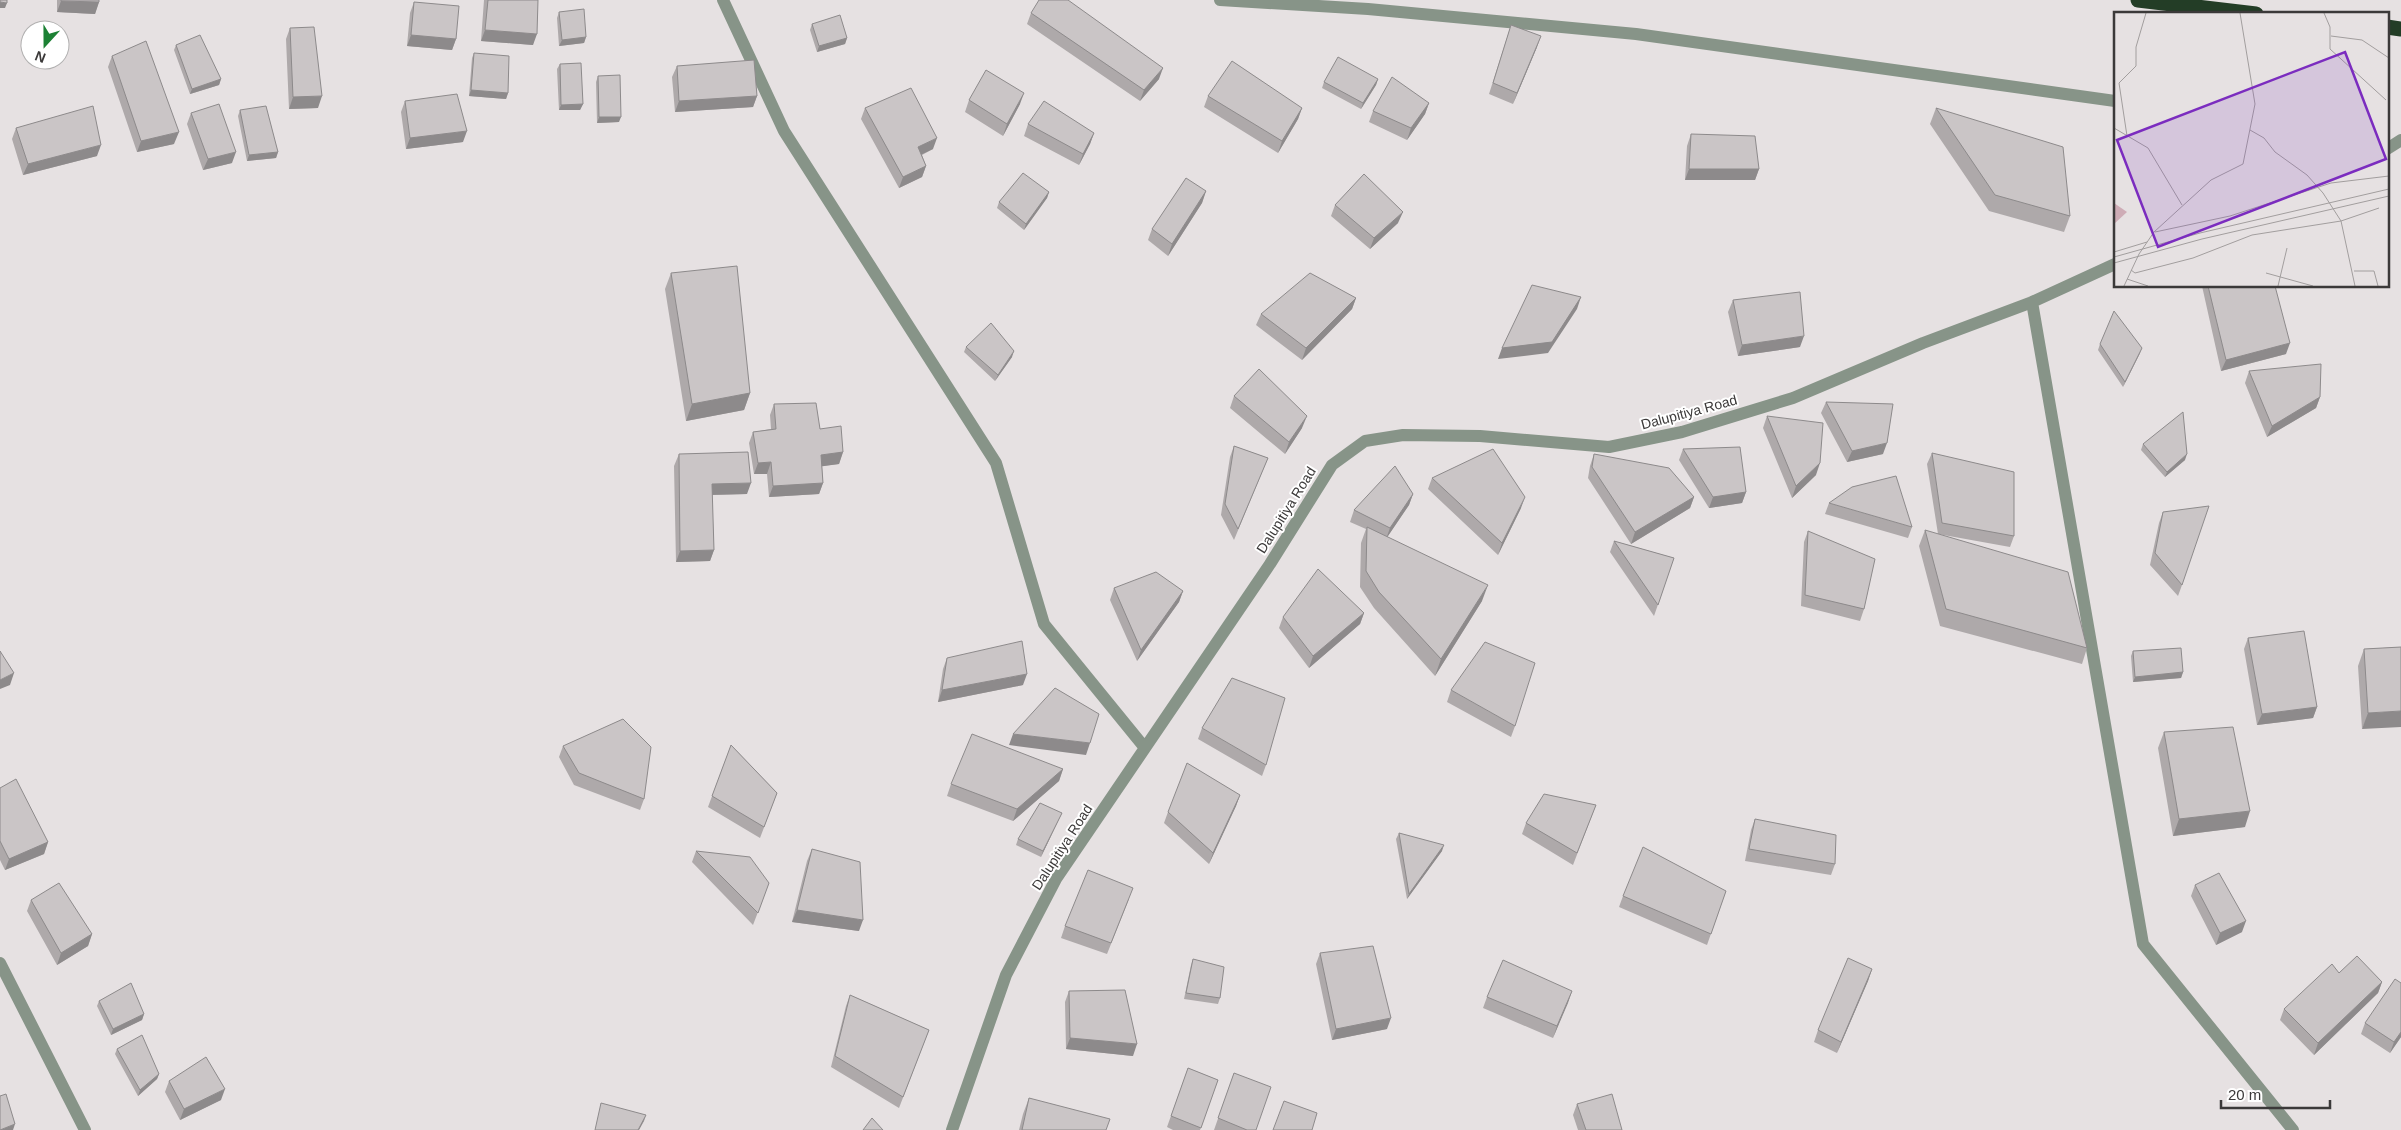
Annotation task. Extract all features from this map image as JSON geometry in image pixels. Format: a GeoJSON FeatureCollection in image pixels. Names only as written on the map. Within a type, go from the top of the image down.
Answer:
{"type":"FeatureCollection","features":[{"type":"Feature","properties":{"kind":"highway"},"geometry":{"type":"LineString","coordinates":[[2138,0],[2239,12]]}},
{"type":"Feature","properties":{"kind":"highway"},"geometry":{"type":"LineString","coordinates":[[2388,28],[2401,29]]}},
{"type":"Feature","properties":{"kind":"street"},"geometry":{"type":"LineString","coordinates":[[723,0],[784,131],[996,463],[1044,624],[1145,748]]}},
{"type":"Feature","properties":{"kind":"street"},"geometry":{"type":"LineString","coordinates":[[1220,0],[1368,10],[1636,34],[2114,101]]}},
{"type":"Feature","properties":{"kind":"street"},"geometry":{"type":"LineString","coordinates":[[2388,149],[2401,140]]}},
{"type":"Feature","properties":{"kind":"street","name":"Dalupitiya Road"},"geometry":{"type":"LineString","coordinates":[[952,1130],[1006,975],[1056,879],[1270,564],[1332,465],[1364,441],[1403,435],[1480,436],[1609,446],[1682,432],[1793,398],[1923,343],[2032,302],[2114,264]]}},
{"type":"Feature","properties":{"kind":"street"},"geometry":{"type":"LineString","coordinates":[[2032,302],[2143,944],[2293,1130]]}},
{"type":"Feature","properties":{"kind":"street"},"geometry":{"type":"LineString","coordinates":[[0,963],[85,1130]]}},
{"type":"Feature","properties":{"kind":"building"},"geometry":{"type":"Polygon","coordinates":[[[0,0],[7,0],[7,3],[0,2],[0,0]]]}},
{"type":"Feature","properties":{"kind":"building"},"geometry":{"type":"Polygon","coordinates":[[[99,0],[99,2],[61,1],[99,0]]]}},
{"type":"Feature","properties":{"kind":"building"},"geometry":{"type":"Polygon","coordinates":[[[488,0],[538,0],[537,34],[485,30],[488,0]]]}},
{"type":"Feature","properties":{"kind":"building"},"geometry":{"type":"Polygon","coordinates":[[[1039,0],[1068,0],[1163,68],[1144,90],[1031,13],[1039,0]]]}},
{"type":"Feature","properties":{"kind":"building"},"geometry":{"type":"Polygon","coordinates":[[[414,2],[459,6],[456,39],[411,35],[414,2]]]}},
{"type":"Feature","properties":{"kind":"building"},"geometry":{"type":"Polygon","coordinates":[[[584,9],[586,37],[562,40],[559,12],[584,9]]]}},
{"type":"Feature","properties":{"kind":"building"},"geometry":{"type":"Polygon","coordinates":[[[840,15],[847,38],[819,46],[812,24],[840,15]]]}},
{"type":"Feature","properties":{"kind":"building"},"geometry":{"type":"Polygon","coordinates":[[[1511,25],[1541,36],[1517,93],[1493,83],[1511,25]]]}},
{"type":"Feature","properties":{"kind":"building"},"geometry":{"type":"Polygon","coordinates":[[[314,27],[322,96],[293,97],[290,28],[314,27]]]}},
{"type":"Feature","properties":{"kind":"building"},"geometry":{"type":"Polygon","coordinates":[[[200,35],[221,79],[192,89],[176,45],[200,35]]]}},
{"type":"Feature","properties":{"kind":"building"},"geometry":{"type":"Polygon","coordinates":[[[146,41],[179,132],[141,141],[112,56],[146,41]]]}},
{"type":"Feature","properties":{"kind":"building"},"geometry":{"type":"Polygon","coordinates":[[[474,53],[509,56],[508,93],[471,90],[474,53]]]}},
{"type":"Feature","properties":{"kind":"building"},"geometry":{"type":"Polygon","coordinates":[[[1338,57],[1378,79],[1363,103],[1324,82],[1338,57]]]}},
{"type":"Feature","properties":{"kind":"building"},"geometry":{"type":"Polygon","coordinates":[[[754,60],[757,96],[679,101],[677,66],[754,60]]]}},
{"type":"Feature","properties":{"kind":"building"},"geometry":{"type":"Polygon","coordinates":[[[1232,61],[1302,108],[1282,141],[1208,96],[1232,61]]]}},
{"type":"Feature","properties":{"kind":"building"},"geometry":{"type":"Polygon","coordinates":[[[581,63],[583,104],[561,105],[560,64],[581,63]]]}},
{"type":"Feature","properties":{"kind":"building"},"geometry":{"type":"Polygon","coordinates":[[[986,70],[1024,93],[1007,124],[969,100],[986,70]]]}},
{"type":"Feature","properties":{"kind":"building"},"geometry":{"type":"Polygon","coordinates":[[[620,75],[621,117],[599,117],[598,76],[620,75]]]}},
{"type":"Feature","properties":{"kind":"building"},"geometry":{"type":"Polygon","coordinates":[[[1392,77],[1429,103],[1411,128],[1373,111],[1392,77]]]}},
{"type":"Feature","properties":{"kind":"building"},"geometry":{"type":"Polygon","coordinates":[[[911,88],[937,138],[918,147],[926,166],[903,177],[865,108],[911,88]]]}},
{"type":"Feature","properties":{"kind":"building"},"geometry":{"type":"Polygon","coordinates":[[[457,94],[467,131],[410,138],[405,101],[457,94]]]}},
{"type":"Feature","properties":{"kind":"building"},"geometry":{"type":"Polygon","coordinates":[[[1044,101],[1094,133],[1083,154],[1028,124],[1044,101]]]}},
{"type":"Feature","properties":{"kind":"building"},"geometry":{"type":"Polygon","coordinates":[[[219,104],[236,152],[208,159],[191,113],[219,104]]]}},
{"type":"Feature","properties":{"kind":"building"},"geometry":{"type":"Polygon","coordinates":[[[93,106],[101,145],[28,164],[16,128],[93,106]]]}},
{"type":"Feature","properties":{"kind":"building"},"geometry":{"type":"Polygon","coordinates":[[[266,106],[278,152],[249,155],[240,110],[266,106]]]}},
{"type":"Feature","properties":{"kind":"building"},"geometry":{"type":"Polygon","coordinates":[[[1936,108],[2063,147],[2070,216],[1995,195],[1936,108]]]}},
{"type":"Feature","properties":{"kind":"building"},"geometry":{"type":"Polygon","coordinates":[[[1691,134],[1755,136],[1759,169],[1689,169],[1691,134]]]}},
{"type":"Feature","properties":{"kind":"building"},"geometry":{"type":"Polygon","coordinates":[[[1023,173],[1049,192],[1026,224],[999,202],[1023,173]]]}},
{"type":"Feature","properties":{"kind":"building"},"geometry":{"type":"Polygon","coordinates":[[[1364,174],[1403,212],[1374,238],[1335,205],[1364,174]]]}},
{"type":"Feature","properties":{"kind":"building"},"geometry":{"type":"Polygon","coordinates":[[[1186,178],[1206,191],[1172,244],[1152,229],[1186,178]]]}},
{"type":"Feature","properties":{"kind":"building"},"geometry":{"type":"Polygon","coordinates":[[[737,266],[750,393],[692,404],[671,273],[737,266]]]}},
{"type":"Feature","properties":{"kind":"building"},"geometry":{"type":"Polygon","coordinates":[[[1310,273],[1356,298],[1306,348],[1261,314],[1310,273]]]}},
{"type":"Feature","properties":{"kind":"building"},"geometry":{"type":"Polygon","coordinates":[[[1532,285],[1581,297],[1552,342],[1502,348],[1532,285]]]}},
{"type":"Feature","properties":{"kind":"building"},"geometry":{"type":"Polygon","coordinates":[[[2208,288],[2276,288],[2290,343],[2226,360],[2208,288]]]}},
{"type":"Feature","properties":{"kind":"building"},"geometry":{"type":"Polygon","coordinates":[[[1800,292],[1804,336],[1742,345],[1733,300],[1800,292]]]}},
{"type":"Feature","properties":{"kind":"building"},"geometry":{"type":"Polygon","coordinates":[[[2114,311],[2142,348],[2125,382],[2100,344],[2114,311]]]}},
{"type":"Feature","properties":{"kind":"building"},"geometry":{"type":"Polygon","coordinates":[[[991,323],[1014,351],[998,375],[966,347],[991,323]]]}},
{"type":"Feature","properties":{"kind":"building"},"geometry":{"type":"Polygon","coordinates":[[[2321,364],[2320,397],[2272,426],[2249,371],[2321,364]]]}},
{"type":"Feature","properties":{"kind":"building"},"geometry":{"type":"Polygon","coordinates":[[[1259,369],[1307,416],[1289,442],[1234,396],[1259,369]]]}},
{"type":"Feature","properties":{"kind":"building"},"geometry":{"type":"Polygon","coordinates":[[[1826,402],[1893,404],[1887,443],[1852,451],[1826,402]]]}},
{"type":"Feature","properties":{"kind":"building"},"geometry":{"type":"Polygon","coordinates":[[[816,403],[820,429],[841,426],[843,452],[821,455],[823,483],[773,486],[771,462],[758,463],[753,432],[776,429],[774,404],[816,403]]]}},
{"type":"Feature","properties":{"kind":"building"},"geometry":{"type":"Polygon","coordinates":[[[2183,412],[2187,454],[2167,472],[2143,444],[2183,412]]]}},
{"type":"Feature","properties":{"kind":"building"},"geometry":{"type":"Polygon","coordinates":[[[1767,416],[1823,423],[1820,463],[1796,486],[1767,416]]]}},
{"type":"Feature","properties":{"kind":"building"},"geometry":{"type":"Polygon","coordinates":[[[1234,446],[1268,458],[1238,529],[1225,504],[1234,446]]]}},
{"type":"Feature","properties":{"kind":"building"},"geometry":{"type":"Polygon","coordinates":[[[1740,447],[1746,492],[1713,497],[1683,449],[1740,447]]]}},
{"type":"Feature","properties":{"kind":"building"},"geometry":{"type":"Polygon","coordinates":[[[1493,449],[1525,497],[1502,543],[1432,478],[1493,449]]]}},
{"type":"Feature","properties":{"kind":"building"},"geometry":{"type":"Polygon","coordinates":[[[748,452],[751,483],[712,484],[714,550],[680,551],[679,454],[748,452]]]}},
{"type":"Feature","properties":{"kind":"building"},"geometry":{"type":"Polygon","coordinates":[[[1932,453],[2014,472],[2014,536],[1942,523],[1932,453]]]}},
{"type":"Feature","properties":{"kind":"building"},"geometry":{"type":"Polygon","coordinates":[[[1594,454],[1669,468],[1694,497],[1635,532],[1592,467],[1594,454]]]}},
{"type":"Feature","properties":{"kind":"building"},"geometry":{"type":"Polygon","coordinates":[[[1395,466],[1413,494],[1390,528],[1354,510],[1395,466]]]}},
{"type":"Feature","properties":{"kind":"building"},"geometry":{"type":"Polygon","coordinates":[[[1896,476],[1912,527],[1829,503],[1852,487],[1896,476]]]}},
{"type":"Feature","properties":{"kind":"building"},"geometry":{"type":"Polygon","coordinates":[[[2209,506],[2182,585],[2155,553],[2163,512],[2209,506]]]}},
{"type":"Feature","properties":{"kind":"building"},"geometry":{"type":"Polygon","coordinates":[[[1367,527],[1488,585],[1441,659],[1379,592],[1366,571],[1367,527]]]}},
{"type":"Feature","properties":{"kind":"building"},"geometry":{"type":"Polygon","coordinates":[[[1925,530],[2068,572],[2087,648],[1946,609],[1925,530]]]}},
{"type":"Feature","properties":{"kind":"building"},"geometry":{"type":"Polygon","coordinates":[[[1808,531],[1875,559],[1864,609],[1805,595],[1808,531]]]}},
{"type":"Feature","properties":{"kind":"building"},"geometry":{"type":"Polygon","coordinates":[[[1614,541],[1674,558],[1658,605],[1614,541]]]}},
{"type":"Feature","properties":{"kind":"building"},"geometry":{"type":"Polygon","coordinates":[[[1318,569],[1364,613],[1313,656],[1283,617],[1318,569]]]}},
{"type":"Feature","properties":{"kind":"building"},"geometry":{"type":"Polygon","coordinates":[[[1156,572],[1183,591],[1141,650],[1114,588],[1156,572]]]}},
{"type":"Feature","properties":{"kind":"building"},"geometry":{"type":"Polygon","coordinates":[[[2304,631],[2317,707],[2262,714],[2248,638],[2304,631]]]}},
{"type":"Feature","properties":{"kind":"building"},"geometry":{"type":"Polygon","coordinates":[[[1022,641],[1027,674],[942,690],[947,658],[1022,641]]]}},
{"type":"Feature","properties":{"kind":"building"},"geometry":{"type":"Polygon","coordinates":[[[1485,642],[1535,663],[1515,726],[1451,690],[1485,642]]]}},
{"type":"Feature","properties":{"kind":"building"},"geometry":{"type":"Polygon","coordinates":[[[2401,647],[2401,711],[2368,713],[2364,649],[2401,647]]]}},
{"type":"Feature","properties":{"kind":"building"},"geometry":{"type":"Polygon","coordinates":[[[2181,648],[2183,672],[2135,677],[2133,651],[2181,648]]]}},
{"type":"Feature","properties":{"kind":"building"},"geometry":{"type":"Polygon","coordinates":[[[0,651],[14,673],[0,680],[0,651]]]}},
{"type":"Feature","properties":{"kind":"building"},"geometry":{"type":"Polygon","coordinates":[[[1232,678],[1285,698],[1266,765],[1202,728],[1232,678]]]}},
{"type":"Feature","properties":{"kind":"building"},"geometry":{"type":"Polygon","coordinates":[[[1055,688],[1099,714],[1090,743],[1013,734],[1055,688]]]}},
{"type":"Feature","properties":{"kind":"building"},"geometry":{"type":"Polygon","coordinates":[[[623,719],[651,747],[644,799],[579,773],[563,746],[623,719]]]}},
{"type":"Feature","properties":{"kind":"building"},"geometry":{"type":"Polygon","coordinates":[[[2233,727],[2250,811],[2179,819],[2164,732],[2233,727]]]}},
{"type":"Feature","properties":{"kind":"building"},"geometry":{"type":"Polygon","coordinates":[[[972,734],[1063,769],[1017,809],[951,784],[972,734]]]}},
{"type":"Feature","properties":{"kind":"building"},"geometry":{"type":"Polygon","coordinates":[[[731,745],[777,793],[764,827],[712,796],[731,745]]]}},
{"type":"Feature","properties":{"kind":"building"},"geometry":{"type":"Polygon","coordinates":[[[1187,763],[1240,795],[1213,853],[1168,812],[1187,763]]]}},
{"type":"Feature","properties":{"kind":"building"},"geometry":{"type":"Polygon","coordinates":[[[16,779],[48,842],[9,859],[0,841],[0,788],[16,779]]]}},
{"type":"Feature","properties":{"kind":"building"},"geometry":{"type":"Polygon","coordinates":[[[1544,794],[1596,805],[1577,853],[1526,823],[1544,794]]]}},
{"type":"Feature","properties":{"kind":"building"},"geometry":{"type":"Polygon","coordinates":[[[1040,803],[1062,813],[1043,851],[1018,839],[1040,803]]]}},
{"type":"Feature","properties":{"kind":"building"},"geometry":{"type":"Polygon","coordinates":[[[1755,819],[1836,835],[1835,864],[1749,849],[1755,819]]]}},
{"type":"Feature","properties":{"kind":"building"},"geometry":{"type":"Polygon","coordinates":[[[1399,833],[1444,845],[1409,894],[1399,833]]]}},
{"type":"Feature","properties":{"kind":"building"},"geometry":{"type":"Polygon","coordinates":[[[1643,847],[1726,891],[1711,934],[1623,896],[1643,847]]]}},
{"type":"Feature","properties":{"kind":"building"},"geometry":{"type":"Polygon","coordinates":[[[812,849],[860,862],[863,920],[797,910],[812,849]]]}},
{"type":"Feature","properties":{"kind":"building"},"geometry":{"type":"Polygon","coordinates":[[[696,851],[750,857],[769,883],[758,913],[696,851]]]}},
{"type":"Feature","properties":{"kind":"building"},"geometry":{"type":"Polygon","coordinates":[[[1088,870],[1133,888],[1111,943],[1065,926],[1088,870]]]}},
{"type":"Feature","properties":{"kind":"building"},"geometry":{"type":"Polygon","coordinates":[[[2219,873],[2246,921],[2220,933],[2195,885],[2219,873]]]}},
{"type":"Feature","properties":{"kind":"building"},"geometry":{"type":"Polygon","coordinates":[[[59,883],[92,934],[61,953],[31,900],[59,883]]]}},
{"type":"Feature","properties":{"kind":"building"},"geometry":{"type":"Polygon","coordinates":[[[1373,946],[1391,1018],[1336,1029],[1320,953],[1373,946]]]}},
{"type":"Feature","properties":{"kind":"building"},"geometry":{"type":"Polygon","coordinates":[[[2357,956],[2382,982],[2318,1043],[2284,1009],[2332,964],[2339,973],[2357,956]]]}},
{"type":"Feature","properties":{"kind":"building"},"geometry":{"type":"Polygon","coordinates":[[[1848,958],[1872,969],[1841,1042],[1818,1030],[1848,958]]]}},
{"type":"Feature","properties":{"kind":"building"},"geometry":{"type":"Polygon","coordinates":[[[1193,959],[1224,967],[1220,998],[1186,993],[1193,959]]]}},
{"type":"Feature","properties":{"kind":"building"},"geometry":{"type":"Polygon","coordinates":[[[1503,960],[1572,991],[1557,1026],[1487,997],[1503,960]]]}},
{"type":"Feature","properties":{"kind":"building"},"geometry":{"type":"Polygon","coordinates":[[[2395,979],[2401,983],[2401,1032],[2394,1042],[2365,1023],[2395,979]]]}},
{"type":"Feature","properties":{"kind":"building"},"geometry":{"type":"Polygon","coordinates":[[[131,983],[144,1014],[113,1029],[99,1001],[131,983]]]}},
{"type":"Feature","properties":{"kind":"building"},"geometry":{"type":"Polygon","coordinates":[[[1125,990],[1137,1044],[1070,1038],[1069,991],[1125,990]]]}},
{"type":"Feature","properties":{"kind":"building"},"geometry":{"type":"Polygon","coordinates":[[[850,995],[929,1030],[903,1097],[835,1056],[850,995]]]}},
{"type":"Feature","properties":{"kind":"building"},"geometry":{"type":"Polygon","coordinates":[[[142,1035],[159,1074],[140,1090],[117,1049],[142,1035]]]}},
{"type":"Feature","properties":{"kind":"building"},"geometry":{"type":"Polygon","coordinates":[[[206,1057],[225,1089],[184,1109],[169,1081],[206,1057]]]}},
{"type":"Feature","properties":{"kind":"building"},"geometry":{"type":"Polygon","coordinates":[[[1188,1068],[1218,1080],[1201,1128],[1171,1116],[1188,1068]]]}},
{"type":"Feature","properties":{"kind":"building"},"geometry":{"type":"Polygon","coordinates":[[[1234,1073],[1271,1087],[1256,1130],[1247,1130],[1218,1118],[1234,1073]]]}},
{"type":"Feature","properties":{"kind":"building"},"geometry":{"type":"Polygon","coordinates":[[[6,1094],[15,1124],[0,1130],[0,1096],[6,1094]]]}},
{"type":"Feature","properties":{"kind":"building"},"geometry":{"type":"Polygon","coordinates":[[[1612,1094],[1622,1130],[1586,1130],[1577,1104],[1612,1094]]]}},
{"type":"Feature","properties":{"kind":"building"},"geometry":{"type":"Polygon","coordinates":[[[1029,1098],[1110,1119],[1106,1130],[1022,1130],[1029,1098]]]}},
{"type":"Feature","properties":{"kind":"building"},"geometry":{"type":"Polygon","coordinates":[[[1284,1101],[1317,1113],[1312,1130],[1273,1130],[1284,1101]]]}},
{"type":"Feature","properties":{"kind":"building"},"geometry":{"type":"Polygon","coordinates":[[[601,1103],[646,1115],[638,1130],[595,1130],[601,1103]]]}},
{"type":"Feature","properties":{"kind":"building"},"geometry":{"type":"Polygon","coordinates":[[[872,1118],[883,1130],[863,1130],[872,1118]]]}}]}
